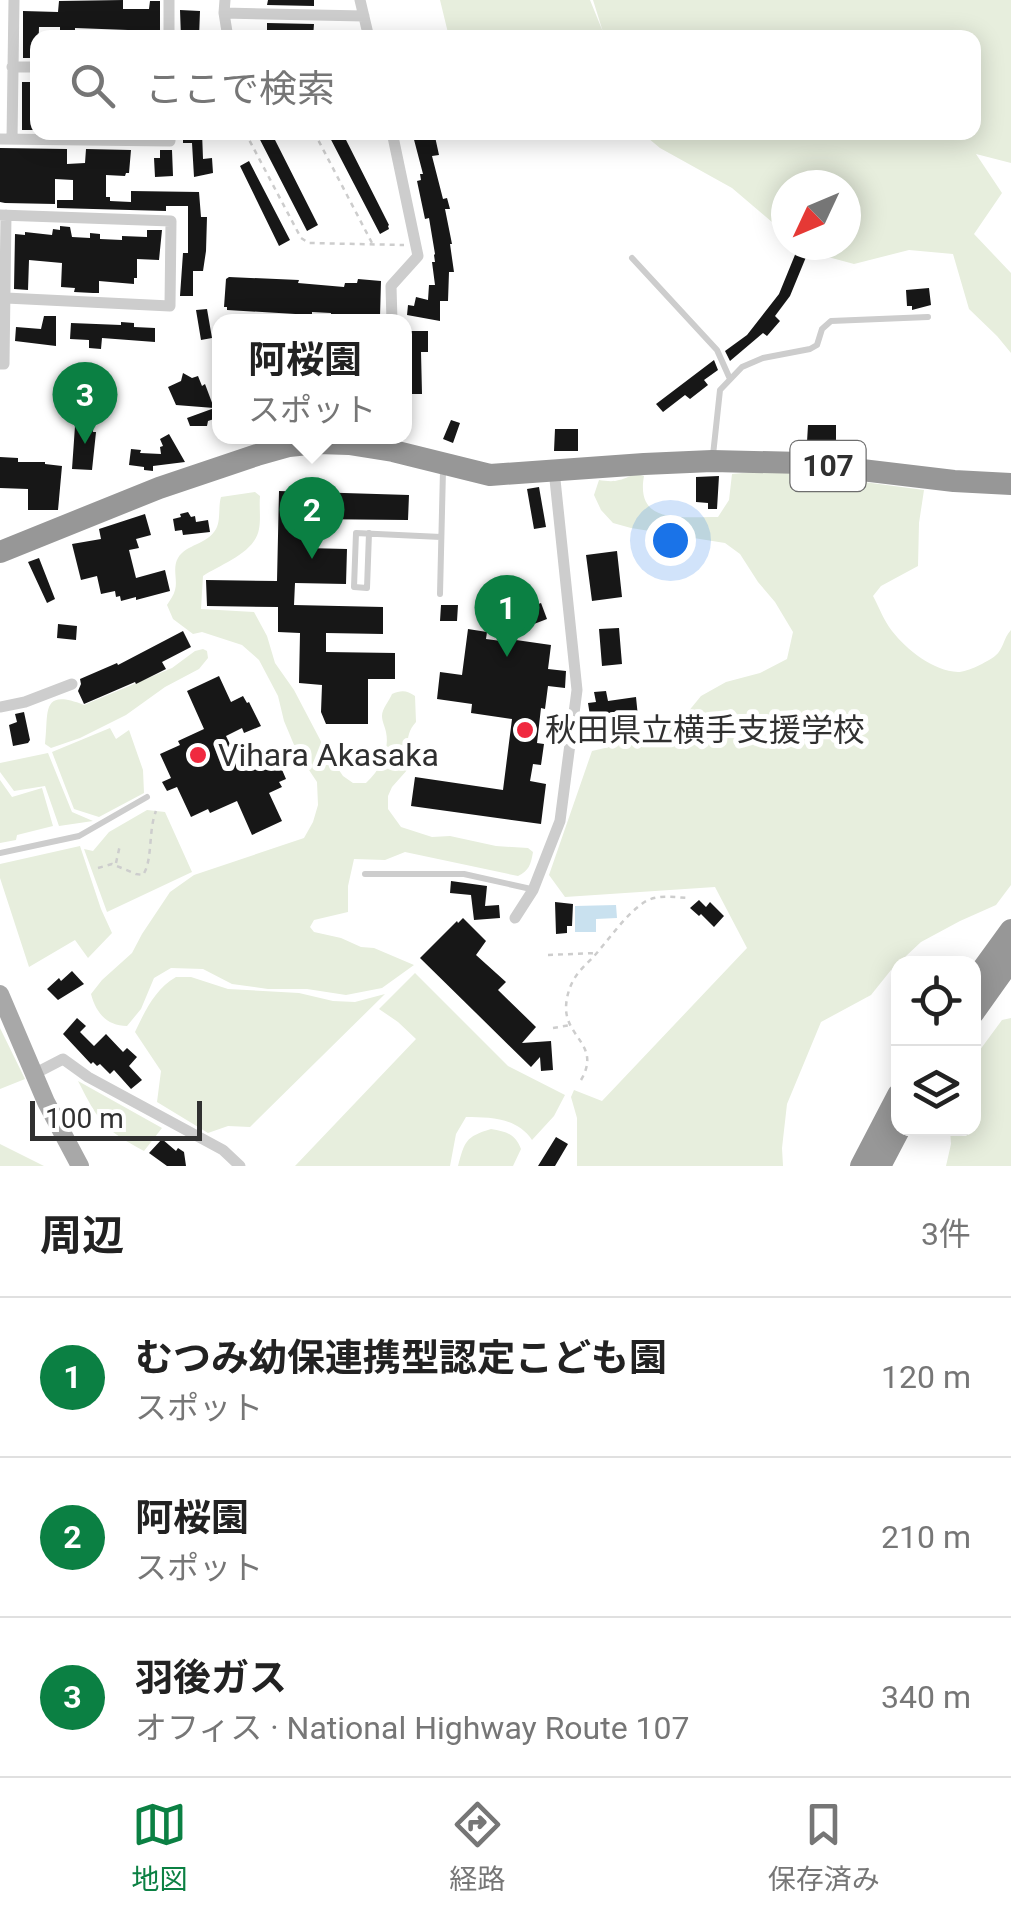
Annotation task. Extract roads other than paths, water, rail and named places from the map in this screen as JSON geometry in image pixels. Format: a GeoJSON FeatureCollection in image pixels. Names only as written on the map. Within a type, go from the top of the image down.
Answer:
{"type":"FeatureCollection","features":[{"type":"Feature","properties":{"kind":"highway","name":"107"},"geometry":{"type":"LineString","coordinates":[[0,552],[159,488],[289,446],[308,444]]}},
{"type":"Feature","properties":{"kind":"highway","name":"107"},"geometry":{"type":"LineString","coordinates":[[349,444],[393,444],[444,464],[490,475],[712,461],[803,463],[1011,484]]}},
{"type":"Feature","properties":{"kind":"highway"},"geometry":{"type":"LineString","coordinates":[[981,971],[1011,930]]}},
{"type":"Feature","properties":{"kind":"highway"},"geometry":{"type":"LineString","coordinates":[[981,1002],[1011,960]]}},
{"type":"Feature","properties":{"kind":"highway"},"geometry":{"type":"LineString","coordinates":[[861,1166],[891,1109]]}},
{"type":"Feature","properties":{"kind":"highway"},"geometry":{"type":"LineString","coordinates":[[880,1166],[896,1136]]}},
{"type":"Feature","properties":{"kind":"main road"},"geometry":{"type":"LineString","coordinates":[[0,994],[80,1166]]}},
{"type":"Feature","properties":{"kind":"street"},"geometry":{"type":"LineString","coordinates":[[6,139],[14,0]]}},
{"type":"Feature","properties":{"kind":"street"},"geometry":{"type":"LineString","coordinates":[[169,0],[169,30]]}},
{"type":"Feature","properties":{"kind":"street"},"geometry":{"type":"LineString","coordinates":[[360,0],[367,30]]}},
{"type":"Feature","properties":{"kind":"street"},"geometry":{"type":"LineString","coordinates":[[225,6],[364,16]]}},
{"type":"Feature","properties":{"kind":"street"},"geometry":{"type":"LineString","coordinates":[[12,67],[30,67]]}},
{"type":"Feature","properties":{"kind":"street"},"geometry":{"type":"LineString","coordinates":[[392,314],[392,286],[418,256],[394,140]]}},
{"type":"Feature","properties":{"kind":"street"},"geometry":{"type":"LineString","coordinates":[[0,364],[4,364],[6,298],[3,215],[171,220],[170,306],[6,298]]}},
{"type":"Feature","properties":{"kind":"street"},"geometry":{"type":"LineString","coordinates":[[516,918],[532,890],[560,821],[577,690],[554,470]]}},
{"type":"Feature","properties":{"kind":"street"},"geometry":{"type":"LineString","coordinates":[[0,707],[26,702],[72,684]]}},
{"type":"Feature","properties":{"kind":"street"},"geometry":{"type":"LineString","coordinates":[[34,1074],[63,1059],[88,1077],[222,1150],[240,1166]]}},
{"type":"Feature","properties":{"kind":"lane"},"geometry":{"type":"LineString","coordinates":[[632,258],[717,350],[730,379]]}},
{"type":"Feature","properties":{"kind":"lane"},"geometry":{"type":"LineString","coordinates":[[712,461],[720,390],[742,367],[817,346],[822,329],[831,321],[928,317]]}},
{"type":"Feature","properties":{"kind":"lane"},"geometry":{"type":"LineString","coordinates":[[440,594],[444,464]]}},
{"type":"Feature","properties":{"kind":"lane"},"geometry":{"type":"LineString","coordinates":[[369,533],[366,588],[354,587],[356,533],[369,533],[441,537]]}},
{"type":"Feature","properties":{"kind":"lane"},"geometry":{"type":"LineString","coordinates":[[0,853],[79,836],[147,797]]}},
{"type":"Feature","properties":{"kind":"lane"},"geometry":{"type":"LineString","coordinates":[[364,874],[464,874],[532,890]]}},
{"type":"Feature","properties":{"kind":"water"},"geometry":{"type":"Polygon","coordinates":[[[616,905],[617,918],[596,919],[596,932],[575,932],[575,906],[616,905]]]}},
{"type":"Feature","properties":{"kind":"place","name":"羽後ガス"},"geometry":{"type":"Point","coordinates":[85,444]}},
{"type":"Feature","properties":{"kind":"place","name":"阿桜園"},"geometry":{"type":"Point","coordinates":[312,559]}},
{"type":"Feature","properties":{"kind":"place","name":"むつみ幼保連携型認定こども園"},"geometry":{"type":"Point","coordinates":[507,657]}},
{"type":"Feature","properties":{"kind":"place","name":"秋田県立横手支援学校"},"geometry":{"type":"Point","coordinates":[525,730]}},
{"type":"Feature","properties":{"kind":"place","name":"Vihara Akasaka"},"geometry":{"type":"Point","coordinates":[198,755]}}]}
